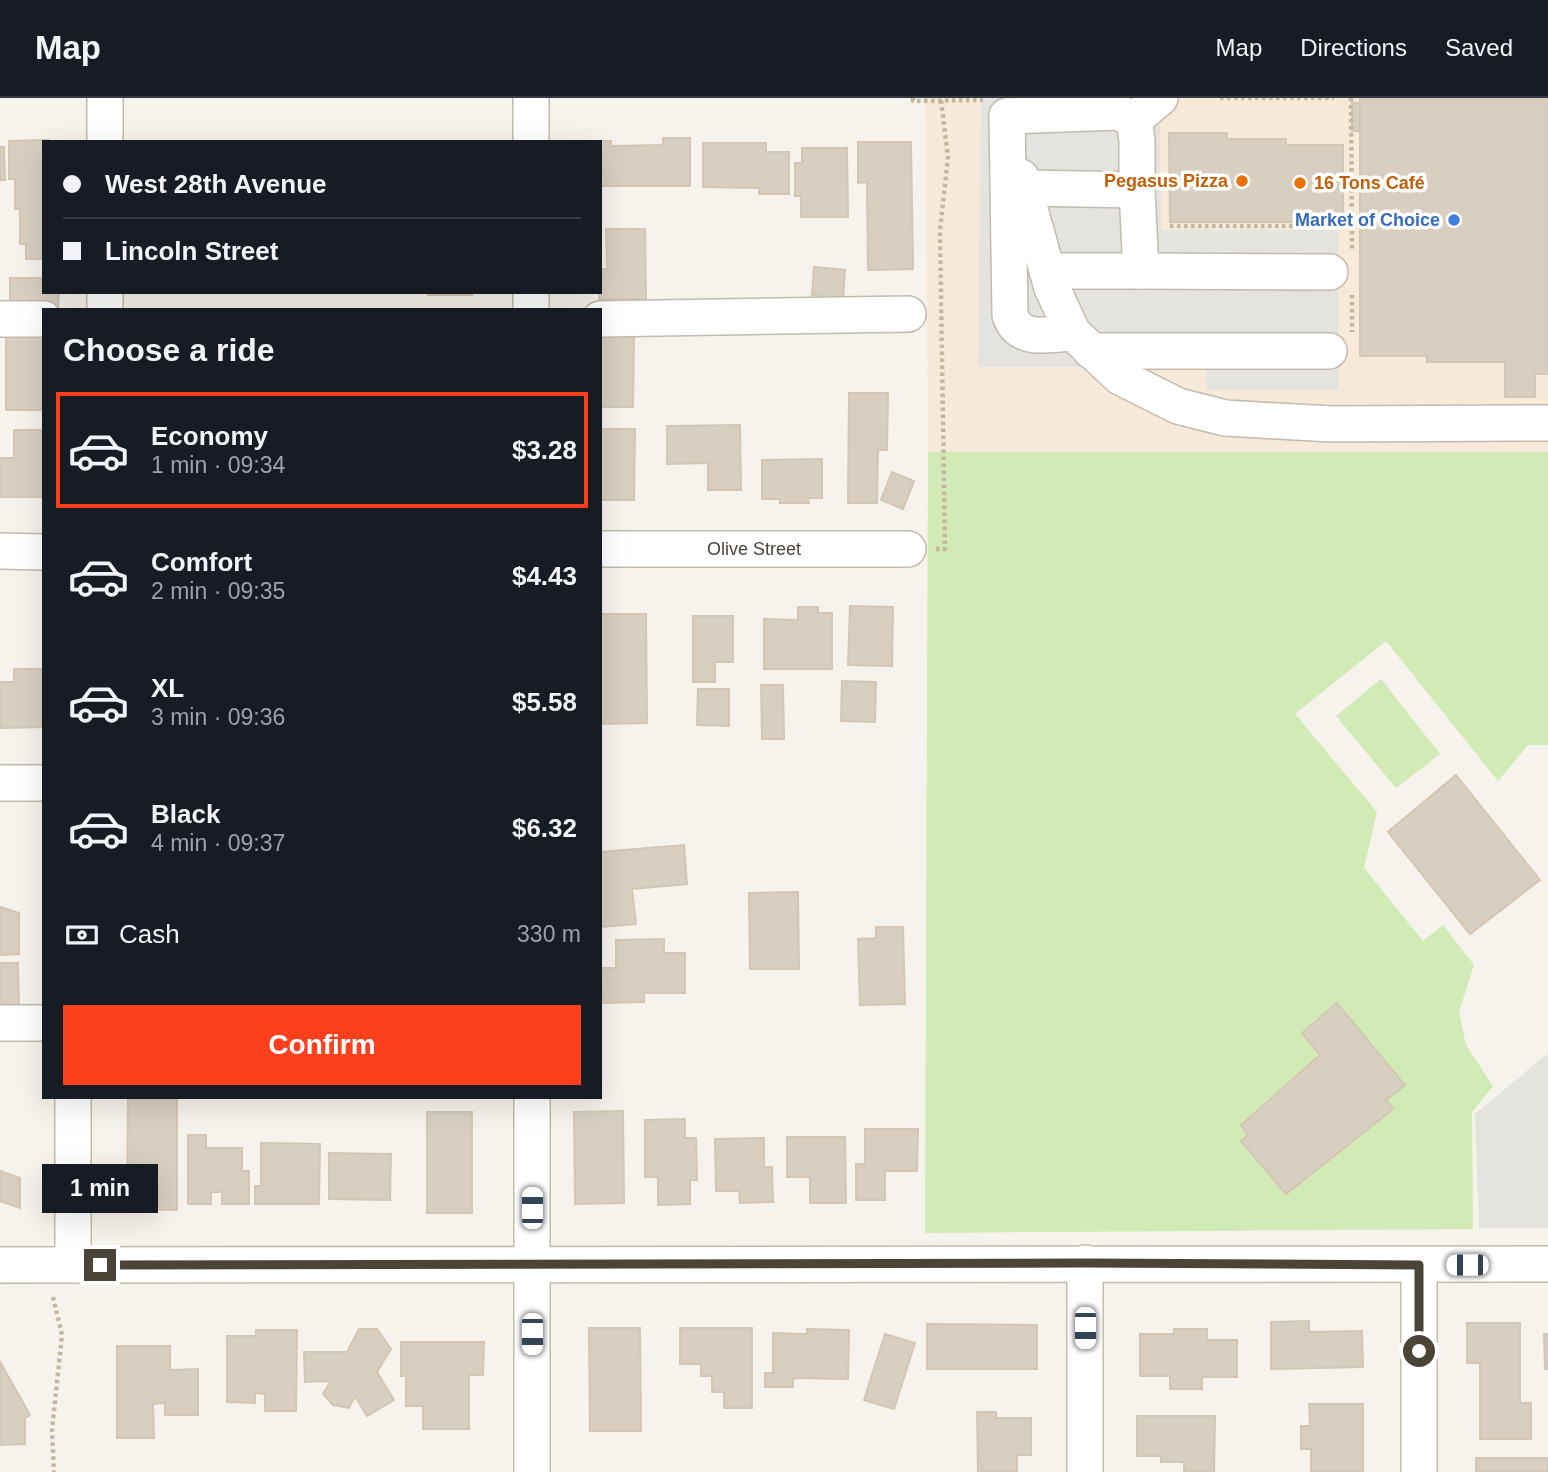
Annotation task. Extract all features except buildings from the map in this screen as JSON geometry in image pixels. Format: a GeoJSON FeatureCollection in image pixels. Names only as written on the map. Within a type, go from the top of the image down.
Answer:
{"type":"FeatureCollection","features":[{"type":"Feature","properties":{"kind":"street"},"geometry":{"type":"LineString","coordinates":[[105,98],[105,140]]}},
{"type":"Feature","properties":{"kind":"street"},"geometry":{"type":"LineString","coordinates":[[531,98],[531,140]]}},
{"type":"Feature","properties":{"kind":"street"},"geometry":{"type":"LineString","coordinates":[[1134,120],[1160,98]]}},
{"type":"Feature","properties":{"kind":"street"},"geometry":{"type":"LineString","coordinates":[[990,104],[1118,112],[1134,120]]}},
{"type":"Feature","properties":{"kind":"street"},"geometry":{"type":"LineString","coordinates":[[990,104],[1023,188],[1052,288],[1082,342],[1120,377],[1178,406],[1225,418],[1331,424],[1548,423]]}},
{"type":"Feature","properties":{"kind":"street"},"geometry":{"type":"LineString","coordinates":[[990,104],[1010,315],[1014,326],[1022,333],[1082,342],[1341,344]]}},
{"type":"Feature","properties":{"kind":"street"},"geometry":{"type":"LineString","coordinates":[[1134,120],[1141,271]]}},
{"type":"Feature","properties":{"kind":"street"},"geometry":{"type":"LineString","coordinates":[[1023,188],[1137,190]]}},
{"type":"Feature","properties":{"kind":"street"},"geometry":{"type":"LineString","coordinates":[[1047,271],[1345,273]]}},
{"type":"Feature","properties":{"kind":"street"},"geometry":{"type":"LineString","coordinates":[[602,319],[908,314]]}},
{"type":"Feature","properties":{"kind":"street"},"geometry":{"type":"LineString","coordinates":[[0,319],[42,319]]}},
{"type":"Feature","properties":{"kind":"street","name":"Olive Street"},"geometry":{"type":"LineString","coordinates":[[602,549],[908,549]]}},
{"type":"Feature","properties":{"kind":"street"},"geometry":{"type":"LineString","coordinates":[[0,551],[42,552]]}},
{"type":"Feature","properties":{"kind":"street"},"geometry":{"type":"LineString","coordinates":[[0,783],[42,783]]}},
{"type":"Feature","properties":{"kind":"street"},"geometry":{"type":"LineString","coordinates":[[0,1023],[42,1023]]}},
{"type":"Feature","properties":{"kind":"street"},"geometry":{"type":"LineString","coordinates":[[63,1265],[73,1099]]}},
{"type":"Feature","properties":{"kind":"street"},"geometry":{"type":"LineString","coordinates":[[532,1099],[532,1472]]}},
{"type":"Feature","properties":{"kind":"street"},"geometry":{"type":"LineString","coordinates":[[1085,1263],[1085,1472]]}},
{"type":"Feature","properties":{"kind":"street"},"geometry":{"type":"LineString","coordinates":[[0,1265],[1548,1264]]}},
{"type":"Feature","properties":{"kind":"street"},"geometry":{"type":"LineString","coordinates":[[1419,1265],[1419,1472]]}},
{"type":"Feature","properties":{"kind":"path"},"geometry":{"type":"LineString","coordinates":[[913,98],[913,101],[990,104]]}},
{"type":"Feature","properties":{"kind":"path"},"geometry":{"type":"LineString","coordinates":[[1220,98],[1334,98]]}},
{"type":"Feature","properties":{"kind":"path"},"geometry":{"type":"LineString","coordinates":[[1341,344],[1345,273],[1352,226],[1351,98]]}},
{"type":"Feature","properties":{"kind":"path"},"geometry":{"type":"LineString","coordinates":[[908,549],[945,549],[940,231],[948,156],[941,100]]}},
{"type":"Feature","properties":{"kind":"path"},"geometry":{"type":"LineString","coordinates":[[1170,226],[1352,226]]}},
{"type":"Feature","properties":{"kind":"path"},"geometry":{"type":"LineString","coordinates":[[54,1472],[52,1430],[62,1335],[60,1318],[53,1301],[63,1265]]}},
{"type":"Feature","properties":{"kind":"shaded area"},"geometry":{"type":"Polygon","coordinates":[[[925,98],[1548,98],[1548,452],[928,452],[925,98]]]}},
{"type":"Feature","properties":{"kind":"shaded area"},"geometry":{"type":"Polygon","coordinates":[[[981,98],[1149,98],[1160,126],[1161,230],[1338,230],[1339,390],[1207,390],[1206,367],[978,367],[981,98]]]}},
{"type":"Feature","properties":{"kind":"shaded area"},"geometry":{"type":"Polygon","coordinates":[[[1548,1053],[1548,1228],[1479,1228],[1475,1114],[1548,1053]]]}},
{"type":"Feature","properties":{"kind":"green space"},"geometry":{"type":"Polygon","coordinates":[[[928,452],[1548,452],[1548,745],[1528,745],[1498,781],[1386,641],[1295,714],[1377,812],[1364,868],[1423,941],[1443,925],[1474,965],[1459,1012],[1466,1045],[1493,1086],[1472,1112],[1473,1229],[925,1233],[928,452]]]}},
{"type":"Feature","properties":{"kind":"green space"},"geometry":{"type":"Polygon","coordinates":[[[1381,679],[1440,754],[1396,788],[1336,716],[1381,679]]]}},
{"type":"Feature","properties":{"kind":"place","name":"Pegasus Pizza"},"geometry":{"type":"Point","coordinates":[1242,181]}},
{"type":"Feature","properties":{"kind":"place","name":"16 Tons Café"},"geometry":{"type":"Point","coordinates":[1300,183]}},
{"type":"Feature","properties":{"kind":"place","name":"Market of Choice"},"geometry":{"type":"Point","coordinates":[1454,220]}},
{"type":"Feature","properties":{"kind":"route"},"geometry":{"type":"LineString","coordinates":[[100,1265],[1419,1265],[1419,1351]]}}]}
